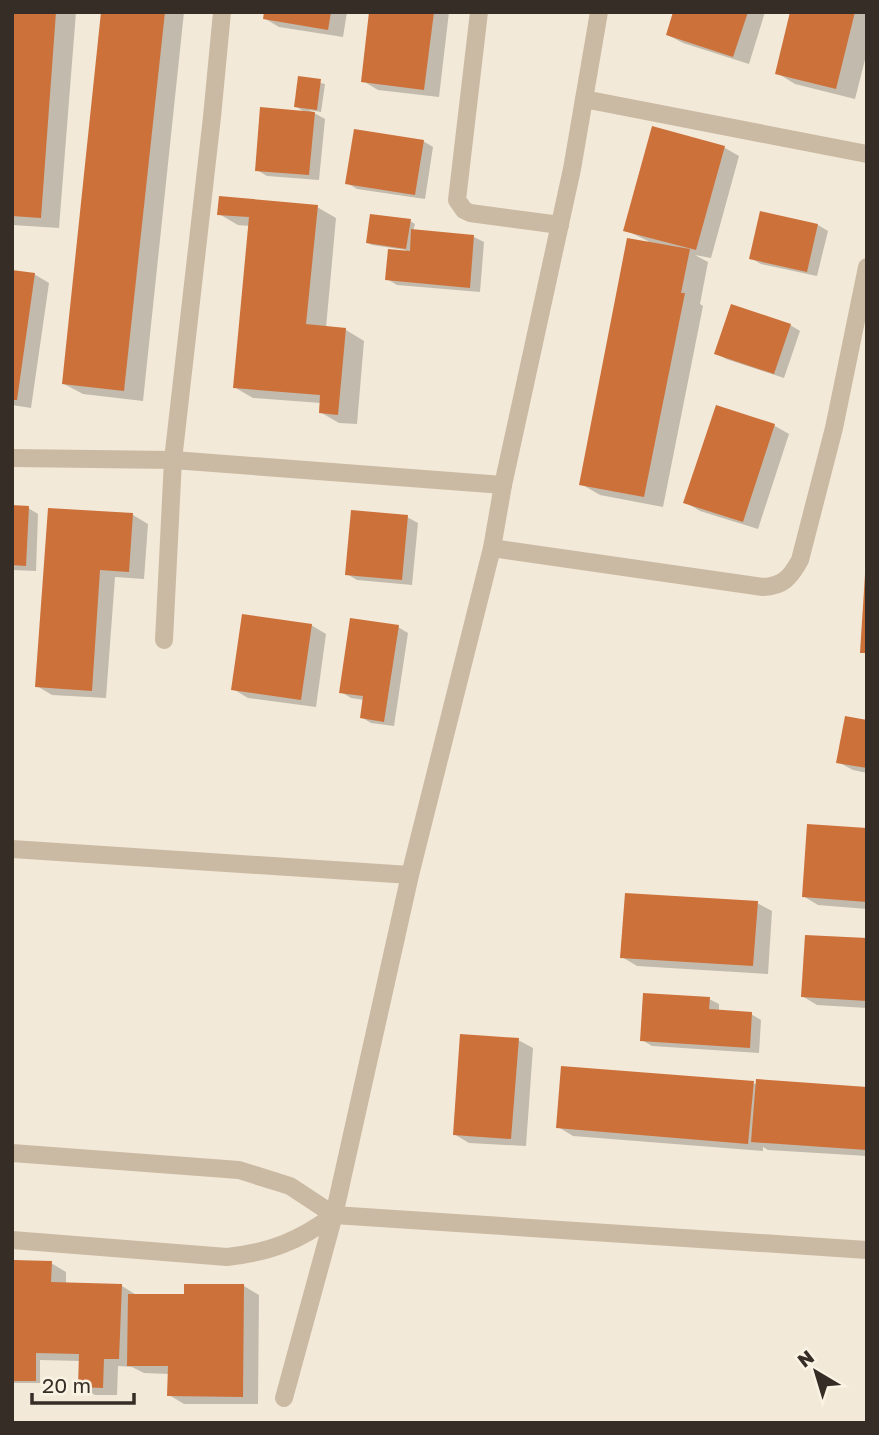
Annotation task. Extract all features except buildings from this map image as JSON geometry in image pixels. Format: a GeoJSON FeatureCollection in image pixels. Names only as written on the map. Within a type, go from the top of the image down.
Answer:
{"type":"FeatureCollection","features":[{"type":"Feature","properties":{"kind":"street"},"geometry":{"type":"LineString","coordinates":[[164,640],[173,460],[222,12]]}},
{"type":"Feature","properties":{"kind":"street"},"geometry":{"type":"LineString","coordinates":[[479,12],[457,200],[470,214],[560,225]]}},
{"type":"Feature","properties":{"kind":"street"},"geometry":{"type":"LineString","coordinates":[[284,1398],[334,1215],[410,874],[461,680],[492,548],[503,485],[560,225],[599,12]]}},
{"type":"Feature","properties":{"kind":"street"},"geometry":{"type":"LineString","coordinates":[[584,99],[867,155]]}},
{"type":"Feature","properties":{"kind":"street"},"geometry":{"type":"LineString","coordinates":[[492,548],[763,587],[779,586],[790,577],[800,560],[834,428],[867,267]]}},
{"type":"Feature","properties":{"kind":"street"},"geometry":{"type":"LineString","coordinates":[[12,458],[173,460],[503,485]]}},
{"type":"Feature","properties":{"kind":"street"},"geometry":{"type":"LineString","coordinates":[[12,849],[410,874]]}},
{"type":"Feature","properties":{"kind":"street"},"geometry":{"type":"LineString","coordinates":[[12,1153],[239,1170],[290,1186],[334,1215],[867,1250]]}},
{"type":"Feature","properties":{"kind":"street"},"geometry":{"type":"LineString","coordinates":[[12,1240],[227,1257],[256,1254],[284,1245],[311,1232],[334,1215]]}}]}
